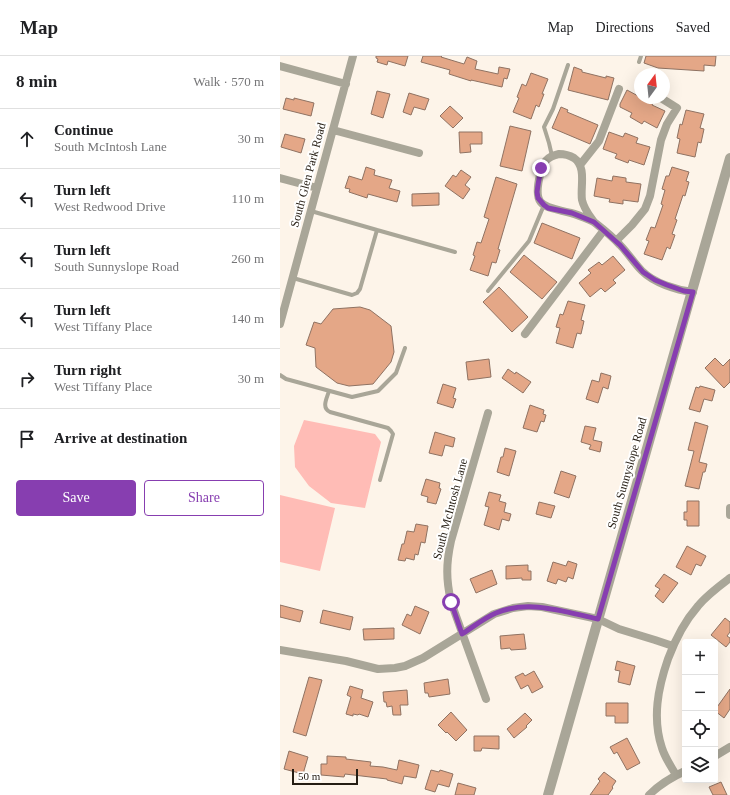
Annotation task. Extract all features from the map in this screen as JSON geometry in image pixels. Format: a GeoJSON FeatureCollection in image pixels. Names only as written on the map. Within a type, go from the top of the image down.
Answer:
{"type":"FeatureCollection","features":[{"type":"Feature","properties":{"kind":"street","name":"South Glen Park Road"},"geometry":{"type":"LineString","coordinates":[[280,324],[353,56]]}},
{"type":"Feature","properties":{"kind":"street"},"geometry":{"type":"LineString","coordinates":[[280,66],[346,84]]}},
{"type":"Feature","properties":{"kind":"street"},"geometry":{"type":"LineString","coordinates":[[580,165],[599,141],[619,89]]}},
{"type":"Feature","properties":{"kind":"street"},"geometry":{"type":"LineString","coordinates":[[616,241],[645,208],[650,196],[661,140],[667,124],[677,108],[670,104]]}},
{"type":"Feature","properties":{"kind":"street"},"geometry":{"type":"LineString","coordinates":[[333,130],[419,153]]}},
{"type":"Feature","properties":{"kind":"street"},"geometry":{"type":"LineString","coordinates":[[594,222],[572,213],[548,208],[538,198],[537,192],[541,168],[547,159],[552,156],[564,154],[577,160],[582,170],[582,198],[584,206],[594,222],[616,241],[643,272],[655,280],[684,291],[693,292]]}},
{"type":"Feature","properties":{"kind":"street","name":"South Sunnyslope Road"},"geometry":{"type":"LineString","coordinates":[[548,795],[693,292],[730,158]]}},
{"type":"Feature","properties":{"kind":"street"},"geometry":{"type":"LineString","coordinates":[[280,178],[317,188]]}},
{"type":"Feature","properties":{"kind":"street"},"geometry":{"type":"LineString","coordinates":[[525,334],[604,230]]}},
{"type":"Feature","properties":{"kind":"street","name":"South McIntosh Lane"},"geometry":{"type":"LineString","coordinates":[[486,699],[451,602],[447,586],[447,568],[451,541],[488,413]]}},
{"type":"Feature","properties":{"kind":"street"},"geometry":{"type":"LineString","coordinates":[[730,508],[730,515]]}},
{"type":"Feature","properties":{"kind":"street"},"geometry":{"type":"LineString","coordinates":[[676,775],[666,759],[658,735],[656,709],[658,692],[673,646],[688,618],[715,589],[730,578]]}},
{"type":"Feature","properties":{"kind":"street"},"geometry":{"type":"LineString","coordinates":[[280,652],[346,661],[368,667],[386,669],[405,666],[412,664],[494,614],[513,608],[528,606],[542,607],[598,619],[619,629],[673,646]]}},
{"type":"Feature","properties":{"kind":"street"},"geometry":{"type":"LineString","coordinates":[[718,754],[730,747]]}},
{"type":"Feature","properties":{"kind":"street"},"geometry":{"type":"LineString","coordinates":[[649,795],[662,784],[682,772]]}},
{"type":"Feature","properties":{"kind":"lane"},"geometry":{"type":"LineString","coordinates":[[639,62],[641,56]]}},
{"type":"Feature","properties":{"kind":"lane"},"geometry":{"type":"LineString","coordinates":[[552,156],[544,128],[553,109],[568,65]]}},
{"type":"Feature","properties":{"kind":"lane"},"geometry":{"type":"LineString","coordinates":[[488,291],[529,240],[544,205]]}},
{"type":"Feature","properties":{"kind":"lane"},"geometry":{"type":"LineString","coordinates":[[311,211],[455,252]]}},
{"type":"Feature","properties":{"kind":"lane"},"geometry":{"type":"LineString","coordinates":[[293,278],[352,295],[357,293],[360,289],[377,230]]}},
{"type":"Feature","properties":{"kind":"lane"},"geometry":{"type":"LineString","coordinates":[[280,375],[286,379],[352,397],[378,391],[396,373],[405,348]]}},
{"type":"Feature","properties":{"kind":"lane"},"geometry":{"type":"LineString","coordinates":[[329,390],[325,407],[326,410],[388,428],[393,434],[380,480]]}},
{"type":"Feature","properties":{"kind":"shaded area"},"geometry":{"type":"Polygon","coordinates":[[[304,420],[375,434],[381,442],[365,508],[331,503],[309,486],[295,467],[294,446],[304,420]]]}},
{"type":"Feature","properties":{"kind":"shaded area"},"geometry":{"type":"Polygon","coordinates":[[[280,495],[335,508],[320,571],[280,562],[280,495]]]}},
{"type":"Feature","properties":{"kind":"building"},"geometry":{"type":"Polygon","coordinates":[[[376,56],[408,56],[405,66],[388,61],[387,65],[377,62],[378,59],[376,56]]]}},
{"type":"Feature","properties":{"kind":"building"},"geometry":{"type":"Polygon","coordinates":[[[423,56],[442,56],[441,57],[464,64],[467,57],[477,61],[475,69],[498,74],[499,67],[510,69],[507,79],[504,78],[502,87],[471,81],[449,74],[450,70],[421,62],[423,56]]]}},
{"type":"Feature","properties":{"kind":"building"},"geometry":{"type":"Polygon","coordinates":[[[646,56],[716,56],[715,66],[704,65],[704,71],[658,68],[644,63],[646,56]]]}},
{"type":"Feature","properties":{"kind":"building"},"geometry":{"type":"Polygon","coordinates":[[[574,67],[582,70],[582,72],[606,78],[606,76],[614,78],[608,100],[568,90],[574,67]]]}},
{"type":"Feature","properties":{"kind":"building"},"geometry":{"type":"Polygon","coordinates":[[[531,73],[548,79],[539,107],[536,105],[531,119],[513,112],[519,98],[517,97],[522,84],[526,86],[531,73]]]}},
{"type":"Feature","properties":{"kind":"building"},"geometry":{"type":"Polygon","coordinates":[[[627,90],[634,94],[634,104],[652,104],[665,111],[657,128],[644,121],[642,124],[630,117],[632,113],[620,107],[627,90]]]}},
{"type":"Feature","properties":{"kind":"building"},"geometry":{"type":"Polygon","coordinates":[[[377,91],[390,94],[383,118],[371,114],[377,91]]]}},
{"type":"Feature","properties":{"kind":"building"},"geometry":{"type":"Polygon","coordinates":[[[409,93],[429,99],[425,110],[414,107],[411,115],[403,112],[409,93]]]}},
{"type":"Feature","properties":{"kind":"building"},"geometry":{"type":"Polygon","coordinates":[[[286,98],[294,100],[294,98],[314,103],[311,116],[283,109],[286,98]]]}},
{"type":"Feature","properties":{"kind":"building"},"geometry":{"type":"Polygon","coordinates":[[[450,106],[463,118],[453,128],[440,116],[450,106]]]}},
{"type":"Feature","properties":{"kind":"building"},"geometry":{"type":"Polygon","coordinates":[[[561,107],[568,110],[567,112],[598,125],[590,144],[552,128],[561,107]]]}},
{"type":"Feature","properties":{"kind":"building"},"geometry":{"type":"Polygon","coordinates":[[[686,110],[704,114],[700,128],[704,129],[701,143],[698,142],[695,157],[677,153],[680,139],[677,138],[680,124],[682,125],[686,110]]]}},
{"type":"Feature","properties":{"kind":"building"},"geometry":{"type":"Polygon","coordinates":[[[510,126],[531,131],[522,171],[500,166],[510,126]]]}},
{"type":"Feature","properties":{"kind":"building"},"geometry":{"type":"Polygon","coordinates":[[[459,132],[482,132],[482,144],[470,144],[471,152],[460,153],[459,132]]]}},
{"type":"Feature","properties":{"kind":"building"},"geometry":{"type":"Polygon","coordinates":[[[609,132],[623,137],[625,133],[638,138],[636,143],[650,147],[644,165],[629,160],[628,163],[615,158],[617,154],[603,149],[609,132]]]}},
{"type":"Feature","properties":{"kind":"building"},"geometry":{"type":"Polygon","coordinates":[[[285,134],[305,139],[301,153],[281,147],[285,134]]]}},
{"type":"Feature","properties":{"kind":"building"},"geometry":{"type":"Polygon","coordinates":[[[366,167],[375,170],[374,175],[392,180],[389,188],[400,191],[397,202],[368,194],[367,198],[349,192],[350,189],[345,188],[349,176],[362,180],[366,167]]]}},
{"type":"Feature","properties":{"kind":"building"},"geometry":{"type":"Polygon","coordinates":[[[672,167],[689,172],[686,181],[689,182],[685,196],[683,195],[675,219],[677,220],[672,234],[675,235],[670,249],[667,247],[662,260],[644,254],[649,241],[646,240],[651,227],[655,228],[663,205],[661,204],[665,190],[662,189],[666,176],[669,176],[672,167]]]}},
{"type":"Feature","properties":{"kind":"building"},"geometry":{"type":"Polygon","coordinates":[[[461,170],[471,177],[465,185],[470,189],[463,199],[445,186],[453,175],[456,177],[461,170]]]}},
{"type":"Feature","properties":{"kind":"building"},"geometry":{"type":"Polygon","coordinates":[[[613,176],[626,178],[626,182],[641,184],[638,202],[623,200],[623,204],[609,202],[610,199],[594,196],[597,178],[612,181],[613,176]]]}},
{"type":"Feature","properties":{"kind":"building"},"geometry":{"type":"Polygon","coordinates":[[[496,177],[517,184],[498,249],[500,250],[496,263],[492,262],[488,276],[470,270],[475,256],[473,255],[477,242],[481,243],[489,219],[484,217],[496,177]]]}},
{"type":"Feature","properties":{"kind":"building"},"geometry":{"type":"Polygon","coordinates":[[[439,193],[439,205],[412,206],[412,194],[439,193]]]}},
{"type":"Feature","properties":{"kind":"building"},"geometry":{"type":"Polygon","coordinates":[[[542,223],[580,238],[572,259],[534,243],[542,223]]]}},
{"type":"Feature","properties":{"kind":"building"},"geometry":{"type":"Polygon","coordinates":[[[524,255],[557,282],[542,299],[510,272],[524,255]]]}},
{"type":"Feature","properties":{"kind":"building"},"geometry":{"type":"Polygon","coordinates":[[[613,256],[625,270],[613,280],[616,283],[605,292],[601,288],[590,297],[579,283],[591,273],[588,270],[599,262],[602,265],[613,256]]]}},
{"type":"Feature","properties":{"kind":"building"},"geometry":{"type":"Polygon","coordinates":[[[499,287],[528,317],[512,332],[483,302],[499,287]]]}},
{"type":"Feature","properties":{"kind":"building"},"geometry":{"type":"Polygon","coordinates":[[[568,301],[585,305],[581,320],[584,321],[581,334],[577,333],[573,348],[556,343],[560,328],[556,327],[560,314],[563,315],[568,301]]]}},
{"type":"Feature","properties":{"kind":"building"},"geometry":{"type":"Polygon","coordinates":[[[360,307],[370,310],[391,326],[394,352],[391,362],[373,384],[349,386],[337,383],[316,367],[315,348],[306,345],[314,322],[321,324],[333,309],[360,307]]]}},
{"type":"Feature","properties":{"kind":"building"},"geometry":{"type":"Polygon","coordinates":[[[715,358],[723,366],[730,359],[730,382],[724,388],[705,368],[715,358]]]}},
{"type":"Feature","properties":{"kind":"building"},"geometry":{"type":"Polygon","coordinates":[[[489,359],[491,377],[468,380],[466,362],[489,359]]]}},
{"type":"Feature","properties":{"kind":"building"},"geometry":{"type":"Polygon","coordinates":[[[508,369],[515,374],[516,372],[531,382],[523,393],[502,378],[508,369]]]}},
{"type":"Feature","properties":{"kind":"building"},"geometry":{"type":"Polygon","coordinates":[[[601,373],[611,376],[608,389],[603,387],[598,403],[586,399],[592,380],[599,382],[601,373]]]}},
{"type":"Feature","properties":{"kind":"building"},"geometry":{"type":"Polygon","coordinates":[[[443,384],[456,388],[453,398],[456,399],[453,408],[437,403],[443,384]]]}},
{"type":"Feature","properties":{"kind":"building"},"geometry":{"type":"Polygon","coordinates":[[[700,386],[715,390],[712,401],[704,399],[700,412],[689,409],[696,387],[699,388],[700,386]]]}},
{"type":"Feature","properties":{"kind":"building"},"geometry":{"type":"Polygon","coordinates":[[[530,405],[544,410],[543,414],[546,415],[544,422],[541,421],[537,432],[523,428],[530,405]]]}},
{"type":"Feature","properties":{"kind":"building"},"geometry":{"type":"Polygon","coordinates":[[[695,422],[708,426],[699,462],[707,464],[705,472],[703,472],[699,489],[685,486],[694,451],[688,450],[695,422]]]}},
{"type":"Feature","properties":{"kind":"building"},"geometry":{"type":"Polygon","coordinates":[[[585,426],[596,428],[593,440],[602,442],[600,452],[589,449],[591,445],[581,442],[585,426]]]}},
{"type":"Feature","properties":{"kind":"building"},"geometry":{"type":"Polygon","coordinates":[[[435,432],[455,438],[453,447],[445,445],[442,456],[429,453],[435,432]]]}},
{"type":"Feature","properties":{"kind":"building"},"geometry":{"type":"Polygon","coordinates":[[[505,448],[516,451],[509,476],[497,472],[505,448]]]}},
{"type":"Feature","properties":{"kind":"building"},"geometry":{"type":"Polygon","coordinates":[[[561,471],[576,476],[569,498],[554,493],[561,471]]]}},
{"type":"Feature","properties":{"kind":"building"},"geometry":{"type":"Polygon","coordinates":[[[426,479],[440,483],[439,488],[441,489],[436,504],[427,502],[428,497],[421,495],[426,479]]]}},
{"type":"Feature","properties":{"kind":"building"},"geometry":{"type":"Polygon","coordinates":[[[489,492],[501,495],[499,501],[506,503],[504,512],[511,514],[509,521],[502,519],[499,530],[484,525],[489,507],[485,506],[489,492]]]}},
{"type":"Feature","properties":{"kind":"building"},"geometry":{"type":"Polygon","coordinates":[[[687,501],[699,501],[699,526],[687,526],[687,520],[684,520],[684,512],[687,512],[687,501]]]}},
{"type":"Feature","properties":{"kind":"building"},"geometry":{"type":"Polygon","coordinates":[[[539,502],[555,506],[551,518],[536,514],[539,502]]]}},
{"type":"Feature","properties":{"kind":"building"},"geometry":{"type":"Polygon","coordinates":[[[416,524],[428,526],[425,543],[421,542],[418,555],[415,554],[414,560],[406,558],[405,561],[398,560],[407,531],[414,532],[416,524]]]}},
{"type":"Feature","properties":{"kind":"building"},"geometry":{"type":"Polygon","coordinates":[[[687,546],[706,556],[701,566],[696,564],[691,575],[676,567],[687,546]]]}},
{"type":"Feature","properties":{"kind":"building"},"geometry":{"type":"Polygon","coordinates":[[[568,561],[577,564],[573,579],[568,577],[566,582],[558,579],[556,584],[547,581],[553,562],[566,566],[568,561]]]}},
{"type":"Feature","properties":{"kind":"building"},"geometry":{"type":"Polygon","coordinates":[[[528,565],[528,571],[531,571],[531,580],[522,580],[522,578],[506,579],[506,566],[528,565]]]}},
{"type":"Feature","properties":{"kind":"building"},"geometry":{"type":"Polygon","coordinates":[[[492,570],[497,584],[476,593],[470,579],[492,570]]]}},
{"type":"Feature","properties":{"kind":"building"},"geometry":{"type":"Polygon","coordinates":[[[664,574],[678,583],[663,603],[655,596],[660,589],[655,586],[664,574]]]}},
{"type":"Feature","properties":{"kind":"building"},"geometry":{"type":"Polygon","coordinates":[[[280,605],[303,611],[300,622],[280,617],[280,605]]]}},
{"type":"Feature","properties":{"kind":"building"},"geometry":{"type":"Polygon","coordinates":[[[415,606],[429,612],[420,634],[402,625],[407,614],[411,616],[415,606]]]}},
{"type":"Feature","properties":{"kind":"building"},"geometry":{"type":"Polygon","coordinates":[[[323,610],[353,617],[350,630],[320,623],[323,610]]]}},
{"type":"Feature","properties":{"kind":"building"},"geometry":{"type":"Polygon","coordinates":[[[725,618],[730,622],[730,632],[727,636],[730,638],[730,642],[726,647],[718,639],[711,635],[725,618]]]}},
{"type":"Feature","properties":{"kind":"building"},"geometry":{"type":"Polygon","coordinates":[[[394,628],[394,639],[364,640],[363,629],[394,628]]]}},
{"type":"Feature","properties":{"kind":"building"},"geometry":{"type":"Polygon","coordinates":[[[524,634],[526,649],[501,649],[500,636],[524,634]]]}},
{"type":"Feature","properties":{"kind":"building"},"geometry":{"type":"Polygon","coordinates":[[[617,661],[635,666],[630,685],[618,682],[620,671],[615,670],[617,661]]]}},
{"type":"Feature","properties":{"kind":"building"},"geometry":{"type":"Polygon","coordinates":[[[534,671],[543,687],[532,693],[528,685],[521,689],[515,677],[523,673],[525,676],[534,671]]]}},
{"type":"Feature","properties":{"kind":"building"},"geometry":{"type":"Polygon","coordinates":[[[309,677],[322,680],[306,736],[293,732],[309,677]]]}},
{"type":"Feature","properties":{"kind":"building"},"geometry":{"type":"Polygon","coordinates":[[[448,679],[450,694],[429,697],[428,693],[425,693],[424,683],[448,679]]]}},
{"type":"Feature","properties":{"kind":"building"},"geometry":{"type":"Polygon","coordinates":[[[350,686],[363,690],[361,698],[373,702],[368,717],[359,714],[353,714],[353,716],[346,714],[351,697],[347,695],[350,686]]]}},
{"type":"Feature","properties":{"kind":"building"},"geometry":{"type":"Polygon","coordinates":[[[730,689],[730,709],[724,718],[718,713],[718,706],[730,689]]]}},
{"type":"Feature","properties":{"kind":"building"},"geometry":{"type":"Polygon","coordinates":[[[407,690],[408,705],[400,705],[401,715],[393,715],[392,706],[387,707],[386,702],[384,702],[383,692],[407,690]]]}},
{"type":"Feature","properties":{"kind":"building"},"geometry":{"type":"Polygon","coordinates":[[[606,703],[628,703],[628,723],[615,723],[615,716],[606,716],[606,703]]]}},
{"type":"Feature","properties":{"kind":"building"},"geometry":{"type":"Polygon","coordinates":[[[451,712],[467,730],[456,741],[438,725],[451,712]]]}},
{"type":"Feature","properties":{"kind":"building"},"geometry":{"type":"Polygon","coordinates":[[[525,713],[532,720],[526,726],[527,727],[514,738],[507,729],[525,713]]]}},
{"type":"Feature","properties":{"kind":"building"},"geometry":{"type":"Polygon","coordinates":[[[474,736],[499,736],[499,749],[482,748],[481,751],[474,751],[474,736]]]}},
{"type":"Feature","properties":{"kind":"building"},"geometry":{"type":"Polygon","coordinates":[[[627,738],[640,763],[627,770],[617,752],[614,754],[610,747],[627,738]]]}},
{"type":"Feature","properties":{"kind":"building"},"geometry":{"type":"Polygon","coordinates":[[[289,751],[308,757],[303,774],[284,769],[289,751]]]}},
{"type":"Feature","properties":{"kind":"building"},"geometry":{"type":"Polygon","coordinates":[[[327,756],[346,757],[346,759],[371,762],[370,766],[397,770],[399,760],[419,765],[416,778],[404,776],[402,784],[387,779],[345,774],[344,777],[321,775],[321,764],[327,764],[327,756]]]}},
{"type":"Feature","properties":{"kind":"building"},"geometry":{"type":"Polygon","coordinates":[[[431,770],[439,772],[440,770],[453,774],[449,787],[438,784],[435,792],[425,789],[431,770]]]}},
{"type":"Feature","properties":{"kind":"building"},"geometry":{"type":"Polygon","coordinates":[[[604,772],[616,781],[612,787],[613,788],[608,795],[590,795],[600,781],[598,779],[604,772]]]}},
{"type":"Feature","properties":{"kind":"building"},"geometry":{"type":"Polygon","coordinates":[[[721,782],[727,795],[713,795],[709,787],[721,782]]]}},
{"type":"Feature","properties":{"kind":"building"},"geometry":{"type":"Polygon","coordinates":[[[458,783],[476,788],[474,795],[455,795],[458,783]]]}},
{"type":"Feature","properties":{"kind":"route"},"geometry":{"type":"LineString","coordinates":[[451,602],[462,634],[503,610],[528,606],[542,607],[598,619],[693,292],[684,291],[667,285],[655,280],[643,272],[620,245],[594,222],[572,213],[548,208],[544,205],[538,198],[537,192],[541,168]]}}]}
